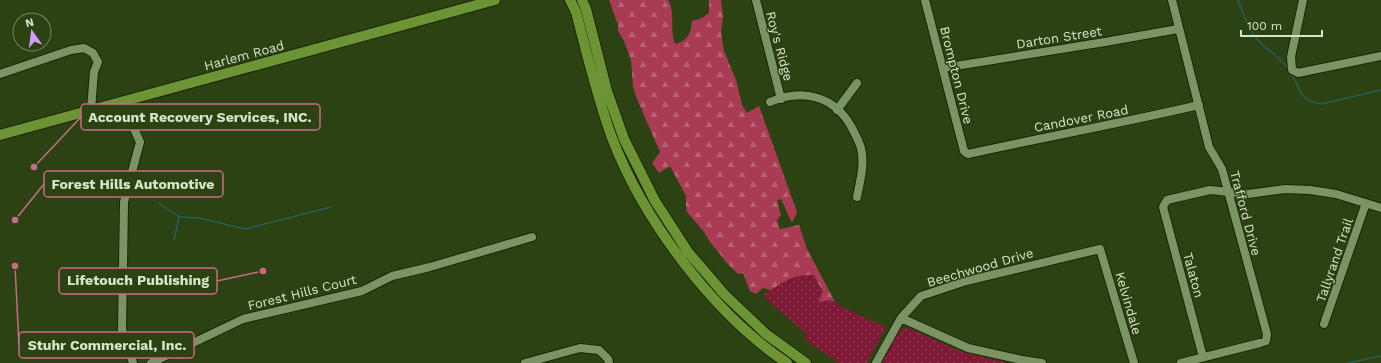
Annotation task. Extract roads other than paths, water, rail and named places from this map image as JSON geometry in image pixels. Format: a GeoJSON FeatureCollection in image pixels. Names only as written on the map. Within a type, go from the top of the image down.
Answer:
{"type":"FeatureCollection","features":[{"type":"Feature","properties":{"kind":"main road","name":"Harlem Road"},"geometry":{"type":"LineString","coordinates":[[2,136],[91,109],[122,102],[495,0]]}},
{"type":"Feature","properties":{"kind":"main road"},"geometry":{"type":"LineString","coordinates":[[565,0],[572,6],[583,5]]}},
{"type":"Feature","properties":{"kind":"main road"},"geometry":{"type":"LineString","coordinates":[[570,0],[583,5]]}},
{"type":"Feature","properties":{"kind":"main road"},"geometry":{"type":"LineString","coordinates":[[583,5],[597,92],[613,139],[651,215],[682,260],[712,296],[733,318],[787,363]]}},
{"type":"Feature","properties":{"kind":"main road"},"geometry":{"type":"LineString","coordinates":[[583,5],[607,91],[624,139],[655,201],[688,252],[725,295],[766,334],[806,363]]}},
{"type":"Feature","properties":{"kind":"street","name":"Roy's Ridge"},"geometry":{"type":"LineString","coordinates":[[756,0],[782,99]]}},
{"type":"Feature","properties":{"kind":"street","name":"Brompton Drive"},"geometry":{"type":"LineString","coordinates":[[925,0],[964,151],[968,154]]}},
{"type":"Feature","properties":{"kind":"street","name":"Trafford Drive"},"geometry":{"type":"LineString","coordinates":[[1172,0],[1178,29],[1209,147],[1222,169],[1267,334],[1266,341],[1203,357]]}},
{"type":"Feature","properties":{"kind":"street"},"geometry":{"type":"LineString","coordinates":[[1303,0],[1291,57],[1292,70],[1298,73],[1381,56]]}},
{"type":"Feature","properties":{"kind":"street","name":"Darton Street"},"geometry":{"type":"LineString","coordinates":[[943,68],[1178,29]]}},
{"type":"Feature","properties":{"kind":"street"},"geometry":{"type":"LineString","coordinates":[[0,74],[71,50],[84,48],[93,53],[98,62],[94,72],[91,109]]}},
{"type":"Feature","properties":{"kind":"street"},"geometry":{"type":"LineString","coordinates":[[837,110],[857,83]]}},
{"type":"Feature","properties":{"kind":"street"},"geometry":{"type":"LineString","coordinates":[[770,102],[800,96],[815,97],[828,101],[846,118],[861,147],[862,172],[857,197]]}},
{"type":"Feature","properties":{"kind":"street"},"geometry":{"type":"LineString","coordinates":[[122,102],[140,142],[124,202],[122,330],[133,363]]}},
{"type":"Feature","properties":{"kind":"street","name":"Candover Road"},"geometry":{"type":"LineString","coordinates":[[968,154],[1198,105]]}},
{"type":"Feature","properties":{"kind":"street"},"geometry":{"type":"LineString","coordinates":[[1229,193],[1248,194],[1285,189],[1310,190],[1336,194],[1381,208]]}},
{"type":"Feature","properties":{"kind":"street","name":"Talaton"},"geometry":{"type":"LineString","coordinates":[[1203,357],[1163,207],[1167,200],[1210,190],[1229,193]]}},
{"type":"Feature","properties":{"kind":"street","name":"Tallyrand Trail"},"geometry":{"type":"LineString","coordinates":[[1324,324],[1366,203]]}},
{"type":"Feature","properties":{"kind":"street","name":"Forest Hills Court"},"geometry":{"type":"LineString","coordinates":[[152,363],[243,319],[362,291],[392,276],[430,267],[532,237]]}},
{"type":"Feature","properties":{"kind":"street","name":"Beechwood Drive"},"geometry":{"type":"LineString","coordinates":[[876,363],[901,318],[921,296],[966,281],[1100,249]]}},
{"type":"Feature","properties":{"kind":"street","name":"Kelvindale"},"geometry":{"type":"LineString","coordinates":[[1100,249],[1134,363]]}},
{"type":"Feature","properties":{"kind":"street"},"geometry":{"type":"LineString","coordinates":[[901,318],[968,348],[1042,363]]}},
{"type":"Feature","properties":{"kind":"street"},"geometry":{"type":"LineString","coordinates":[[525,363],[580,348],[599,350],[608,359],[609,363]]}},
{"type":"Feature","properties":{"kind":"street"},"geometry":{"type":"LineString","coordinates":[[1181,363],[1203,357]]}},
{"type":"Feature","properties":{"kind":"waterway"},"geometry":{"type":"LineString","coordinates":[[1238,0],[1252,32],[1264,46],[1283,62],[1289,70]]}},
{"type":"Feature","properties":{"kind":"waterway"},"geometry":{"type":"LineString","coordinates":[[1291,73],[1304,97],[1308,100],[1321,104],[1381,90]]}},
{"type":"Feature","properties":{"kind":"waterway"},"geometry":{"type":"LineString","coordinates":[[159,203],[179,217],[199,218],[245,229],[331,207]]}},
{"type":"Feature","properties":{"kind":"waterway"},"geometry":{"type":"LineString","coordinates":[[174,240],[179,217]]}},
{"type":"Feature","properties":{"kind":"waterway"},"geometry":{"type":"LineString","coordinates":[[1348,363],[1381,356]]}},
{"type":"Feature","properties":{"kind":"place","name":"Account Recovery Services, INC."},"geometry":{"type":"Point","coordinates":[34,167]}},
{"type":"Feature","properties":{"kind":"place","name":"Forest Hills Automotive"},"geometry":{"type":"Point","coordinates":[15,220]}},
{"type":"Feature","properties":{"kind":"place","name":"Stuhr Commercial, Inc."},"geometry":{"type":"Point","coordinates":[15,266]}},
{"type":"Feature","properties":{"kind":"place","name":"Lifetouch Publishing"},"geometry":{"type":"Point","coordinates":[263,271]}}]}
